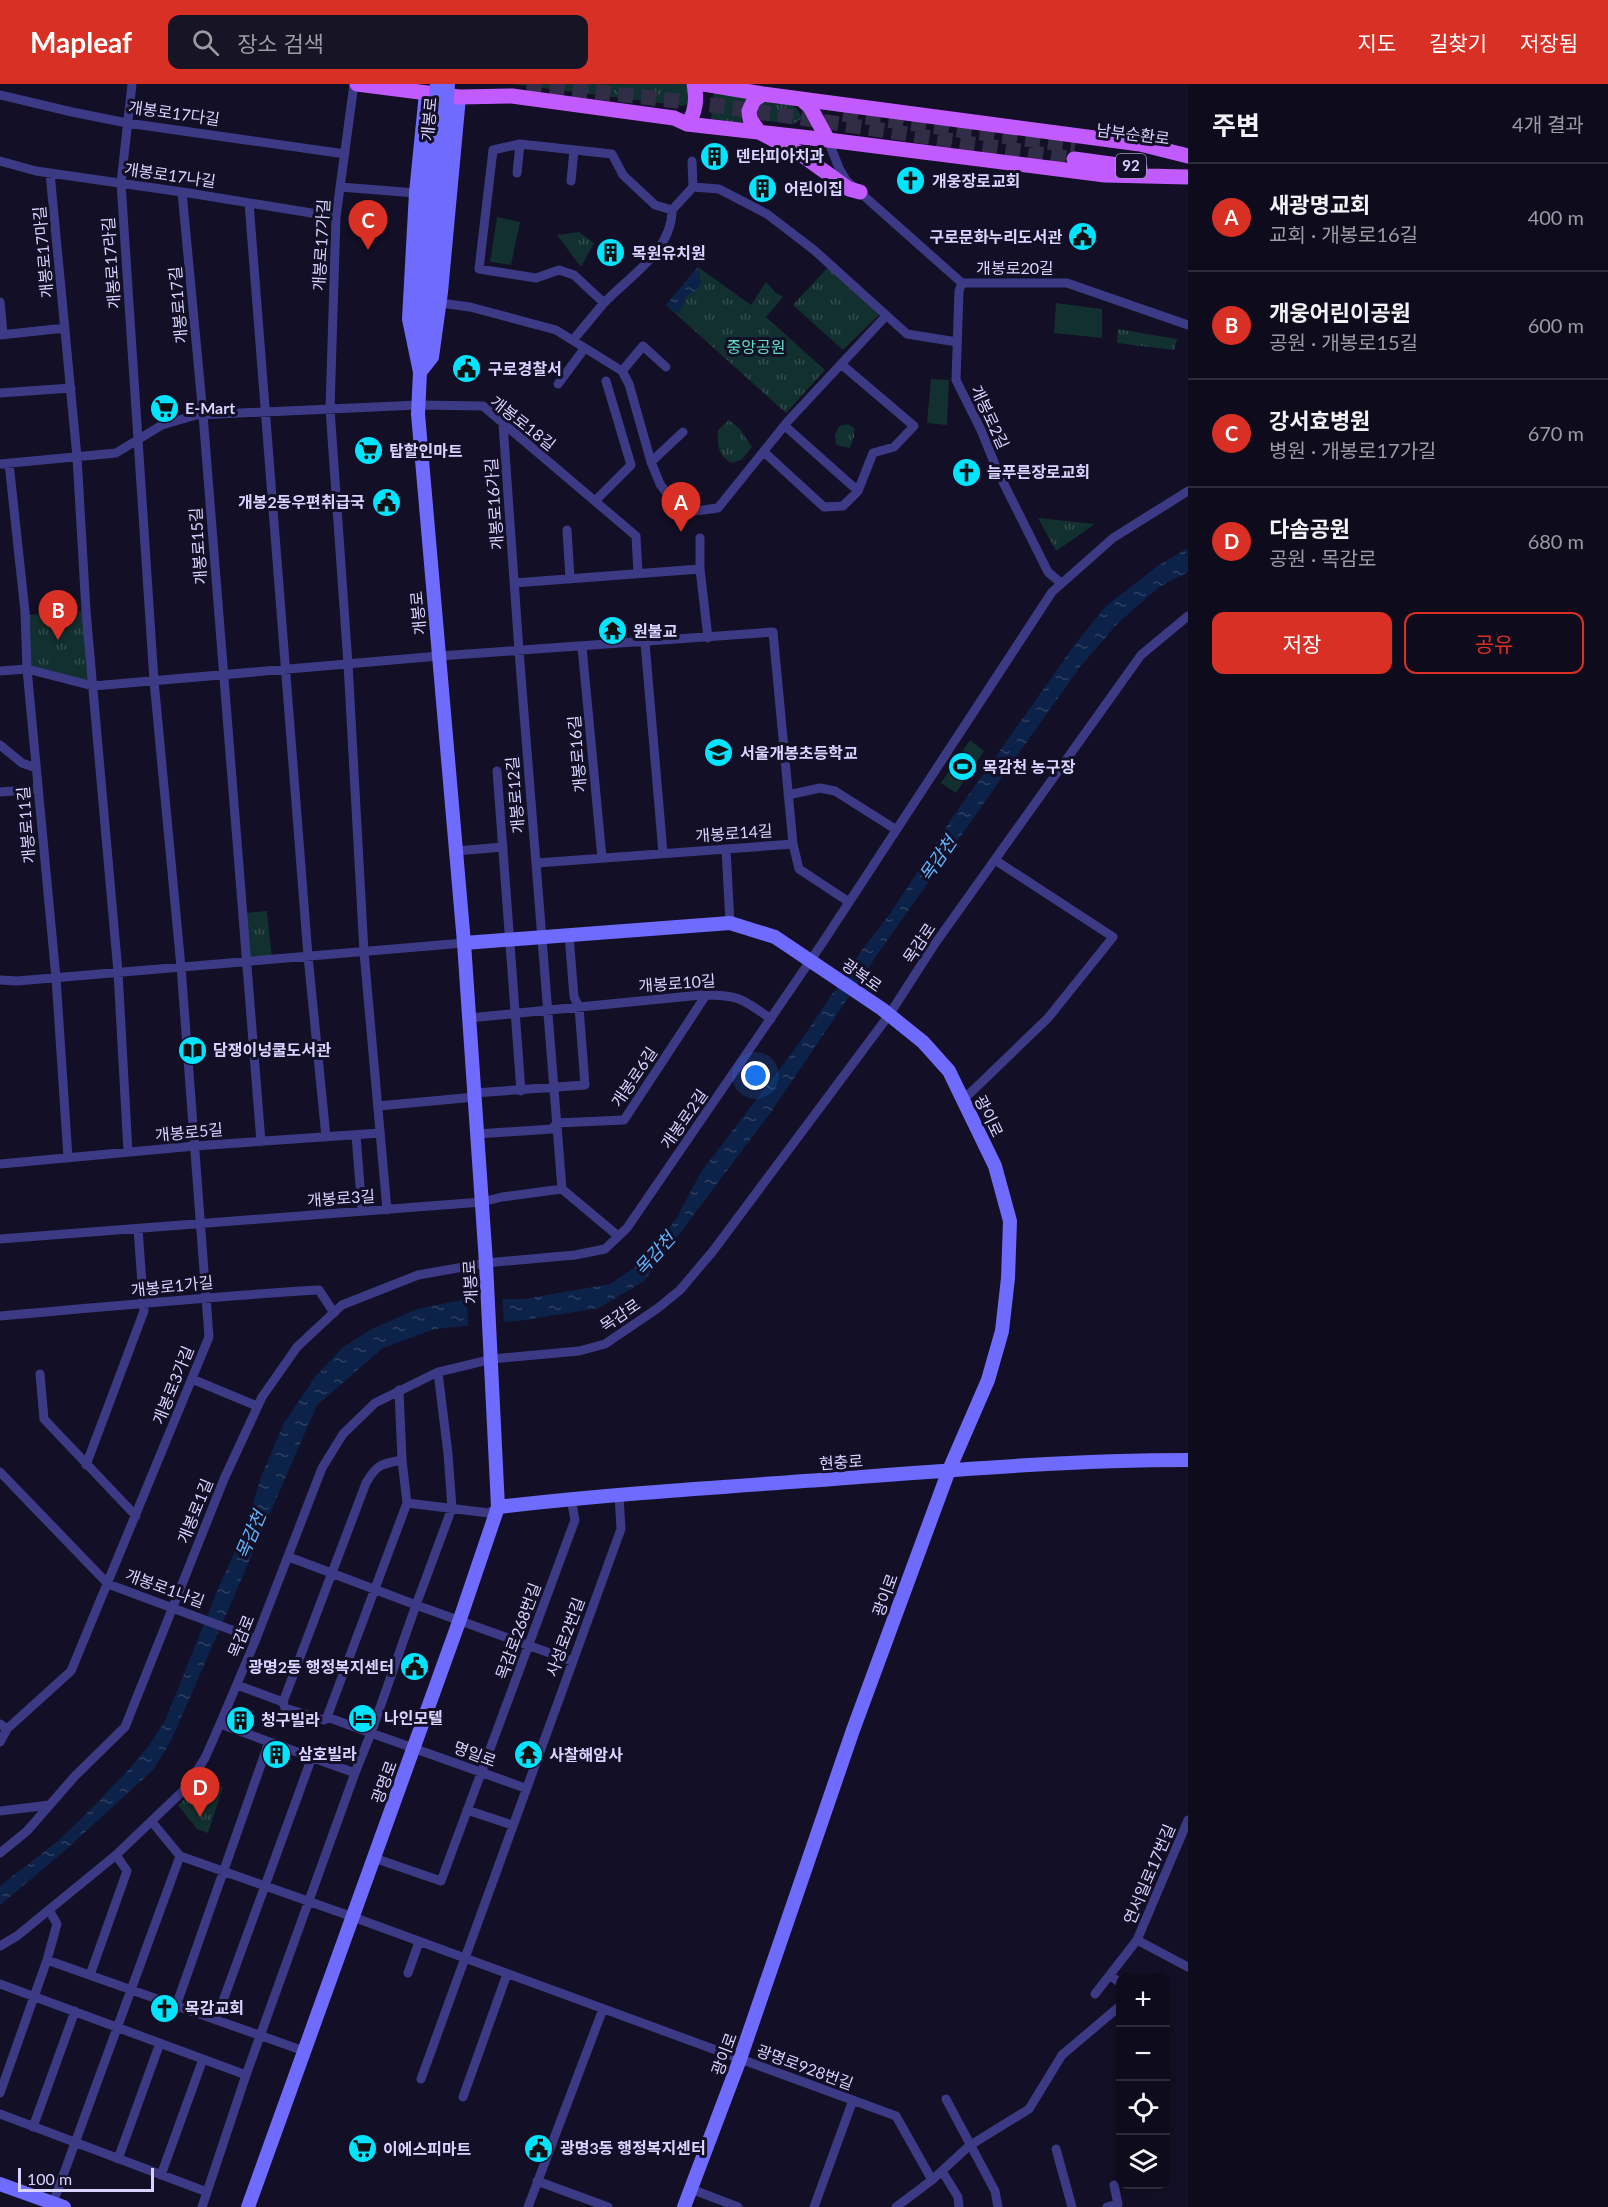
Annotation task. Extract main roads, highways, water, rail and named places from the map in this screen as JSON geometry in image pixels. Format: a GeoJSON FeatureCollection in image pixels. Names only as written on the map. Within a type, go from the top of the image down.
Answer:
{"type":"FeatureCollection","features":[{"type":"Feature","properties":{"kind":"main road"},"geometry":{"type":"LineString","coordinates":[[355,84],[430,87],[459,97],[512,96],[674,118],[687,124],[1105,175],[1188,176]]}},
{"type":"Feature","properties":{"kind":"main road","name":"개봉로"},"geometry":{"type":"LineString","coordinates":[[448,84],[419,319],[418,405],[464,943],[491,1355]]}},
{"type":"Feature","properties":{"kind":"main road"},"geometry":{"type":"LineString","coordinates":[[499,84],[512,96]]}},
{"type":"Feature","properties":{"kind":"main road"},"geometry":{"type":"LineString","coordinates":[[687,124],[693,115],[696,93],[694,84]]}},
{"type":"Feature","properties":{"kind":"main road"},"geometry":{"type":"LineString","coordinates":[[704,126],[702,118],[706,84],[763,94],[1140,144],[1188,157]]}},
{"type":"Feature","properties":{"kind":"main road"},"geometry":{"type":"LineString","coordinates":[[420,372],[409,320],[416,193],[430,87]]}},
{"type":"Feature","properties":{"kind":"main road","name":"개봉로"},"geometry":{"type":"LineString","coordinates":[[430,87],[435,302]]}},
{"type":"Feature","properties":{"kind":"main road"},"geometry":{"type":"LineString","coordinates":[[763,94],[754,100],[749,111],[750,119],[759,132],[799,153],[849,189],[860,192]]}},
{"type":"Feature","properties":{"kind":"main road"},"geometry":{"type":"LineString","coordinates":[[420,372],[432,357],[435,302],[459,97]]}},
{"type":"Feature","properties":{"kind":"main road"},"geometry":{"type":"LineString","coordinates":[[801,99],[813,112],[828,140]]}},
{"type":"Feature","properties":{"kind":"main road"},"geometry":{"type":"LineString","coordinates":[[796,136],[805,128],[813,112]]}},
{"type":"Feature","properties":{"kind":"main road","name":"남부순환로"},"geometry":{"type":"LineString","coordinates":[[1188,157],[1075,152],[1188,176]]}},
{"type":"Feature","properties":{"kind":"main road","name":"광복로"},"geometry":{"type":"LineString","coordinates":[[464,943],[730,923],[775,937],[885,1012]]}},
{"type":"Feature","properties":{"kind":"main road","name":"광이로"},"geometry":{"type":"LineString","coordinates":[[684,2207],[740,2059],[853,1730],[949,1470],[988,1380],[1002,1330],[1008,1278],[1010,1221],[995,1166],[949,1071],[923,1042],[885,1012]]}},
{"type":"Feature","properties":{"kind":"main road","name":"광명로"},"geometry":{"type":"LineString","coordinates":[[248,2207],[414,1748],[498,1507],[491,1355]]}},
{"type":"Feature","properties":{"kind":"main road","name":"현충로"},"geometry":{"type":"LineString","coordinates":[[498,1507],[571,1498],[949,1470],[1188,1460]]}},
{"type":"Feature","properties":{"kind":"main road"},"geometry":{"type":"LineString","coordinates":[[0,2184],[59,2205]]}},
{"type":"Feature","properties":{"kind":"water"},"geometry":{"type":"Polygon","coordinates":[[[698,267],[701,283],[697,290],[687,295],[678,313],[666,305],[698,267]]]}},
{"type":"Feature","properties":{"kind":"water","name":"목감천"},"geometry":{"type":"Polygon","coordinates":[[[1188,548],[1188,572],[1159,587],[1118,623],[1079,668],[877,955],[771,1112],[644,1281],[599,1308],[525,1320],[435,1329],[383,1348],[317,1405],[171,1741],[153,1770],[61,1854],[0,1905],[0,1886],[58,1841],[92,1808],[131,1767],[165,1721],[218,1589],[246,1527],[261,1477],[284,1423],[315,1377],[343,1347],[372,1329],[417,1309],[466,1299],[524,1299],[610,1284],[641,1263],[676,1219],[701,1172],[800,1042],[862,950],[892,911],[950,821],[1076,643],[1106,606],[1159,565],[1188,548]]]}},
{"type":"Feature","properties":{"kind":"tunnel"},"geometry":{"type":"LineString","coordinates":[[527,84],[721,106],[1074,159]]}},
{"type":"Feature","properties":{"kind":"tunnel"},"geometry":{"type":"LineString","coordinates":[[843,114],[1075,146]]}},
{"type":"Feature","properties":{"kind":"place","name":"덴타피아치과"},"geometry":{"type":"Point","coordinates":[715,156]}},
{"type":"Feature","properties":{"kind":"place","name":"개웅장로교회"},"geometry":{"type":"Point","coordinates":[911,181]}},
{"type":"Feature","properties":{"kind":"place","name":"어린이집"},"geometry":{"type":"Point","coordinates":[763,189]}},
{"type":"Feature","properties":{"kind":"place","name":"구로문화누리도서관"},"geometry":{"type":"Point","coordinates":[1083,237]}},
{"type":"Feature","properties":{"kind":"place","name":"강서효병원"},"geometry":{"type":"Point","coordinates":[368,250]}},
{"type":"Feature","properties":{"kind":"place","name":"목원유치원"},"geometry":{"type":"Point","coordinates":[611,253]}},
{"type":"Feature","properties":{"kind":"place","name":"구로경찰서"},"geometry":{"type":"Point","coordinates":[467,369]}},
{"type":"Feature","properties":{"kind":"place","name":"E-Mart"},"geometry":{"type":"Point","coordinates":[164,408]}},
{"type":"Feature","properties":{"kind":"place","name":"탑할인마트"},"geometry":{"type":"Point","coordinates":[368,451]}},
{"type":"Feature","properties":{"kind":"place","name":"늘푸른장로교회"},"geometry":{"type":"Point","coordinates":[966,472]}},
{"type":"Feature","properties":{"kind":"place","name":"개봉2동우편취급국"},"geometry":{"type":"Point","coordinates":[386,502]}},
{"type":"Feature","properties":{"kind":"place","name":"새광명교회"},"geometry":{"type":"Point","coordinates":[681,532]}},
{"type":"Feature","properties":{"kind":"place","name":"원불교"},"geometry":{"type":"Point","coordinates":[612,631]}},
{"type":"Feature","properties":{"kind":"place","name":"개웅어린이공원"},"geometry":{"type":"Point","coordinates":[58,640]}},
{"type":"Feature","properties":{"kind":"place","name":"서울개봉초등학교"},"geometry":{"type":"Point","coordinates":[719,753]}},
{"type":"Feature","properties":{"kind":"place","name":"목감천 농구장"},"geometry":{"type":"Point","coordinates":[962,767]}},
{"type":"Feature","properties":{"kind":"place","name":"담쟁이넝쿨도서관"},"geometry":{"type":"Point","coordinates":[192,1050]}},
{"type":"Feature","properties":{"kind":"place","name":"광명2동 행정복지센터"},"geometry":{"type":"Point","coordinates":[415,1667]}},
{"type":"Feature","properties":{"kind":"place","name":"나인모텔"},"geometry":{"type":"Point","coordinates":[363,1718]}},
{"type":"Feature","properties":{"kind":"place","name":"청구빌라"},"geometry":{"type":"Point","coordinates":[240,1720]}},
{"type":"Feature","properties":{"kind":"place","name":"삼호빌라"},"geometry":{"type":"Point","coordinates":[277,1754]}},
{"type":"Feature","properties":{"kind":"place","name":"사찰해암사"},"geometry":{"type":"Point","coordinates":[528,1755]}},
{"type":"Feature","properties":{"kind":"place","name":"다솜공원"},"geometry":{"type":"Point","coordinates":[200,1817]}},
{"type":"Feature","properties":{"kind":"place","name":"목감교회"},"geometry":{"type":"Point","coordinates":[164,2008]}},
{"type":"Feature","properties":{"kind":"place","name":"광명3동 행정복지센터"},"geometry":{"type":"Point","coordinates":[539,2148]}},
{"type":"Feature","properties":{"kind":"place","name":"이에스피마트"},"geometry":{"type":"Point","coordinates":[362,2149]}},
{"type":"Feature","properties":{"kind":"park label","name":"중앙공원"},"geometry":{"type":"Point","coordinates":[756,347]}}]}
